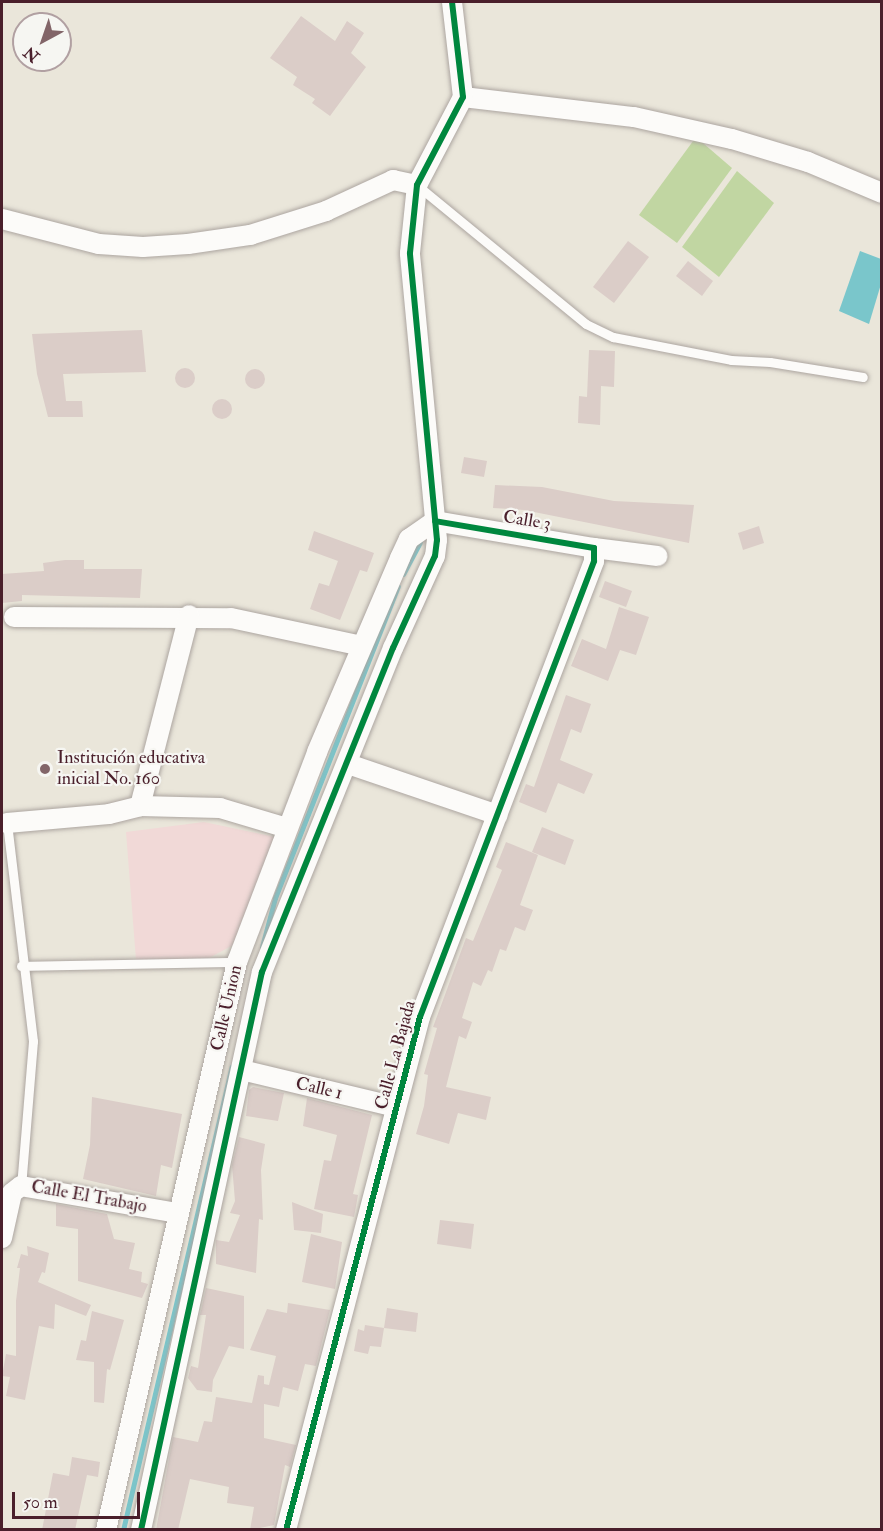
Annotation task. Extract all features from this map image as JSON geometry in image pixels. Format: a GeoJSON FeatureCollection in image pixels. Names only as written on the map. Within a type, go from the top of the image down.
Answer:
{"type":"FeatureCollection","features":[{"type":"Feature","properties":{"kind":"street"},"geometry":{"type":"LineString","coordinates":[[141,1530],[262,972],[393,648],[435,556],[435,521],[410,253],[417,185],[463,97],[452,2]]}},
{"type":"Feature","properties":{"kind":"street"},"geometry":{"type":"LineString","coordinates":[[463,97],[634,117],[721,137],[808,162],[882,193]]}},
{"type":"Feature","properties":{"kind":"street"},"geometry":{"type":"LineString","coordinates":[[2,219],[99,244],[143,247],[188,244],[250,235],[326,211],[393,180],[417,185]]}},
{"type":"Feature","properties":{"kind":"street","name":"Calle 3"},"geometry":{"type":"LineString","coordinates":[[435,521],[594,548],[657,556]]}},
{"type":"Feature","properties":{"kind":"street","name":"Calle Union"},"geometry":{"type":"LineString","coordinates":[[106,1530],[237,962],[287,828],[409,539],[435,521]]}},
{"type":"Feature","properties":{"kind":"street","name":"Calle La Bajada"},"geometry":{"type":"LineString","coordinates":[[286,1530],[425,1001],[592,569],[594,548]]}},
{"type":"Feature","properties":{"kind":"street"},"geometry":{"type":"LineString","coordinates":[[14,617],[189,615],[299,629],[362,646]]}},
{"type":"Feature","properties":{"kind":"street"},"geometry":{"type":"LineString","coordinates":[[140,806],[189,615]]}},
{"type":"Feature","properties":{"kind":"street"},"geometry":{"type":"LineString","coordinates":[[348,764],[498,815]]}},
{"type":"Feature","properties":{"kind":"street"},"geometry":{"type":"LineString","coordinates":[[7,823],[109,814],[140,806],[220,808],[287,828]]}},
{"type":"Feature","properties":{"kind":"street","name":"Calle 1"},"geometry":{"type":"LineString","coordinates":[[242,1070],[396,1107]]}},
{"type":"Feature","properties":{"kind":"street","name":"Calle El Trabajo"},"geometry":{"type":"LineString","coordinates":[[2,1238],[6,1209],[12,1193],[21,1186],[178,1213]]}},
{"type":"Feature","properties":{"kind":"lane"},"geometry":{"type":"LineString","coordinates":[[417,185],[586,324],[613,337],[731,360],[770,362],[863,377]]}},
{"type":"Feature","properties":{"kind":"lane"},"geometry":{"type":"LineString","coordinates":[[7,823],[33,1071],[21,1186]]}},
{"type":"Feature","properties":{"kind":"lane"},"geometry":{"type":"LineString","coordinates":[[21,966],[237,962]]}},
{"type":"Feature","properties":{"kind":"shaded area"},"geometry":{"type":"Polygon","coordinates":[[[204,822],[275,837],[237,943],[194,966],[136,960],[126,832],[204,822]]]}},
{"type":"Feature","properties":{"kind":"green space"},"geometry":{"type":"Polygon","coordinates":[[[696,137],[732,168],[677,243],[639,215],[696,137]]]}},
{"type":"Feature","properties":{"kind":"green space"},"geometry":{"type":"Polygon","coordinates":[[[737,171],[774,203],[719,277],[682,247],[737,171]]]}},
{"type":"Feature","properties":{"kind":"water"},"geometry":{"type":"Polygon","coordinates":[[[860,251],[881,259],[881,284],[869,324],[839,311],[860,251]]]}},
{"type":"Feature","properties":{"kind":"building"},"geometry":{"type":"Polygon","coordinates":[[[301,16],[335,41],[347,21],[364,33],[351,53],[366,67],[330,116],[312,103],[315,99],[293,85],[297,77],[270,58],[301,16]]]}},
{"type":"Feature","properties":{"kind":"building"},"geometry":{"type":"Polygon","coordinates":[[[628,241],[649,257],[614,303],[593,287],[628,241]]]}},
{"type":"Feature","properties":{"kind":"building"},"geometry":{"type":"Polygon","coordinates":[[[688,261],[713,281],[702,296],[676,276],[688,261]]]}},
{"type":"Feature","properties":{"kind":"building"},"geometry":{"type":"Polygon","coordinates":[[[142,330],[146,372],[63,374],[66,401],[82,401],[83,417],[48,417],[37,374],[32,334],[142,330]]]}},
{"type":"Feature","properties":{"kind":"building"},"geometry":{"type":"Polygon","coordinates":[[[589,350],[615,351],[614,387],[601,386],[600,425],[578,423],[579,396],[587,397],[589,350]]]}},
{"type":"Feature","properties":{"kind":"building"},"geometry":{"type":"Polygon","coordinates":[[[185,368],[192,371],[195,378],[192,385],[185,388],[178,385],[175,378],[178,371],[185,368]]]}},
{"type":"Feature","properties":{"kind":"building"},"geometry":{"type":"Polygon","coordinates":[[[255,369],[262,372],[265,379],[262,386],[255,389],[248,386],[245,379],[248,372],[255,369]]]}},
{"type":"Feature","properties":{"kind":"building"},"geometry":{"type":"Polygon","coordinates":[[[222,399],[229,402],[232,409],[229,416],[222,419],[215,416],[212,409],[215,402],[222,399]]]}},
{"type":"Feature","properties":{"kind":"building"},"geometry":{"type":"Polygon","coordinates":[[[464,457],[487,461],[484,477],[461,473],[464,457]]]}},
{"type":"Feature","properties":{"kind":"building"},"geometry":{"type":"Polygon","coordinates":[[[495,485],[542,487],[614,501],[694,505],[689,543],[524,510],[493,508],[495,485]]]}},
{"type":"Feature","properties":{"kind":"building"},"geometry":{"type":"Polygon","coordinates":[[[759,526],[764,543],[743,550],[738,533],[759,526]]]}},
{"type":"Feature","properties":{"kind":"building"},"geometry":{"type":"Polygon","coordinates":[[[314,531],[374,553],[367,572],[360,570],[340,620],[310,609],[319,583],[329,586],[338,561],[308,550],[314,531]]]}},
{"type":"Feature","properties":{"kind":"building"},"geometry":{"type":"Polygon","coordinates":[[[84,560],[84,569],[142,569],[140,598],[22,595],[22,601],[2,603],[2,574],[44,571],[43,563],[84,560]]]}},
{"type":"Feature","properties":{"kind":"building"},"geometry":{"type":"Polygon","coordinates":[[[605,581],[632,591],[626,607],[599,597],[605,581]]]}},
{"type":"Feature","properties":{"kind":"building"},"geometry":{"type":"Polygon","coordinates":[[[619,607],[649,617],[636,655],[620,650],[608,681],[571,666],[582,639],[606,649],[619,607]]]}},
{"type":"Feature","properties":{"kind":"building"},"geometry":{"type":"Polygon","coordinates":[[[566,695],[591,704],[581,733],[571,729],[560,760],[593,774],[584,794],[558,783],[546,813],[519,802],[526,784],[534,787],[566,695]]]}},
{"type":"Feature","properties":{"kind":"building"},"geometry":{"type":"Polygon","coordinates":[[[542,827],[574,840],[565,865],[532,852],[542,827]]]}},
{"type":"Feature","properties":{"kind":"building"},"geometry":{"type":"Polygon","coordinates":[[[506,842],[538,855],[520,905],[533,910],[525,931],[515,927],[506,951],[500,949],[492,972],[488,970],[481,986],[473,982],[462,1018],[472,1022],[466,1039],[459,1036],[446,1087],[491,1097],[486,1120],[458,1113],[449,1144],[416,1134],[424,1106],[428,1075],[424,1074],[437,1028],[433,1027],[466,938],[473,941],[502,870],[496,867],[506,842]]]}},
{"type":"Feature","properties":{"kind":"building"},"geometry":{"type":"Polygon","coordinates":[[[253,1087],[284,1093],[278,1121],[246,1116],[249,1090],[253,1087]]]}},
{"type":"Feature","properties":{"kind":"building"},"geometry":{"type":"Polygon","coordinates":[[[92,1097],[182,1114],[172,1168],[161,1165],[156,1196],[83,1179],[90,1145],[92,1097]]]}},
{"type":"Feature","properties":{"kind":"building"},"geometry":{"type":"Polygon","coordinates":[[[307,1098],[372,1115],[353,1194],[358,1195],[354,1217],[314,1209],[324,1160],[331,1161],[337,1135],[303,1126],[307,1098]]]}},
{"type":"Feature","properties":{"kind":"building"},"geometry":{"type":"Polygon","coordinates":[[[239,1137],[265,1144],[261,1170],[263,1220],[259,1219],[256,1273],[216,1264],[216,1240],[229,1242],[240,1215],[230,1213],[235,1201],[232,1165],[239,1137]]]}},
{"type":"Feature","properties":{"kind":"building"},"geometry":{"type":"Polygon","coordinates":[[[292,1202],[323,1214],[321,1233],[294,1230],[292,1202]]]}},
{"type":"Feature","properties":{"kind":"building"},"geometry":{"type":"Polygon","coordinates":[[[56,1204],[107,1214],[114,1239],[135,1243],[129,1269],[142,1272],[141,1282],[148,1284],[142,1298],[78,1281],[78,1229],[56,1226],[56,1204]]]}},
{"type":"Feature","properties":{"kind":"building"},"geometry":{"type":"Polygon","coordinates":[[[440,1220],[474,1224],[471,1249],[437,1244],[440,1220]]]}},
{"type":"Feature","properties":{"kind":"building"},"geometry":{"type":"Polygon","coordinates":[[[311,1234],[342,1242],[335,1289],[302,1282],[311,1234]]]}},
{"type":"Feature","properties":{"kind":"building"},"geometry":{"type":"Polygon","coordinates":[[[27,1246],[49,1253],[45,1273],[42,1272],[38,1282],[91,1305],[86,1316],[55,1304],[54,1329],[39,1326],[25,1400],[6,1396],[10,1377],[2,1376],[6,1354],[16,1356],[16,1301],[20,1268],[17,1268],[21,1254],[28,1256],[27,1246]]]}},
{"type":"Feature","properties":{"kind":"building"},"geometry":{"type":"Polygon","coordinates":[[[206,1288],[244,1296],[244,1349],[229,1346],[213,1380],[212,1392],[197,1390],[188,1378],[191,1366],[198,1368],[206,1315],[200,1315],[206,1288]]]}},
{"type":"Feature","properties":{"kind":"building"},"geometry":{"type":"Polygon","coordinates":[[[288,1303],[330,1310],[316,1366],[305,1364],[298,1391],[283,1387],[279,1407],[264,1404],[264,1438],[296,1445],[290,1467],[285,1465],[274,1525],[250,1530],[254,1507],[227,1503],[229,1487],[190,1479],[178,1530],[156,1530],[173,1437],[198,1442],[204,1421],[212,1422],[216,1397],[252,1403],[258,1375],[264,1376],[264,1384],[269,1385],[276,1356],[250,1350],[267,1309],[287,1313],[288,1303]]]}},
{"type":"Feature","properties":{"kind":"building"},"geometry":{"type":"Polygon","coordinates":[[[387,1308],[418,1313],[416,1332],[384,1328],[387,1308]]]}},
{"type":"Feature","properties":{"kind":"building"},"geometry":{"type":"Polygon","coordinates":[[[92,1311],[124,1320],[110,1370],[107,1369],[104,1403],[94,1402],[94,1362],[76,1360],[81,1340],[86,1341],[92,1311]]]}},
{"type":"Feature","properties":{"kind":"building"},"geometry":{"type":"Polygon","coordinates":[[[365,1325],[384,1328],[381,1347],[370,1346],[368,1354],[354,1351],[358,1329],[364,1331],[365,1325]]]}},
{"type":"Feature","properties":{"kind":"building"},"geometry":{"type":"Polygon","coordinates":[[[72,1457],[100,1462],[98,1477],[87,1475],[75,1530],[42,1530],[53,1473],[69,1476],[72,1457]]]}},
{"type":"Feature","properties":{"kind":"waterway"},"geometry":{"type":"LineString","coordinates":[[403,574],[420,542]]}},
{"type":"Feature","properties":{"kind":"waterway"},"geometry":{"type":"LineString","coordinates":[[262,947],[275,898],[398,586]]}},
{"type":"Feature","properties":{"kind":"waterway"},"geometry":{"type":"LineString","coordinates":[[123,1530],[232,1067]]}},
{"type":"Feature","properties":{"kind":"cycle path"},"geometry":{"type":"LineString","coordinates":[[141,1530],[262,972],[393,648],[435,556],[437,540],[410,253],[417,185],[463,97],[452,2]]}},
{"type":"Feature","properties":{"kind":"cycle path"},"geometry":{"type":"LineString","coordinates":[[286,1530],[420,1017],[594,561],[594,548],[435,521]]}},
{"type":"Feature","properties":{"kind":"place","name":"Institución educativa inicial No. 160"},"geometry":{"type":"Point","coordinates":[45,769]}}]}
